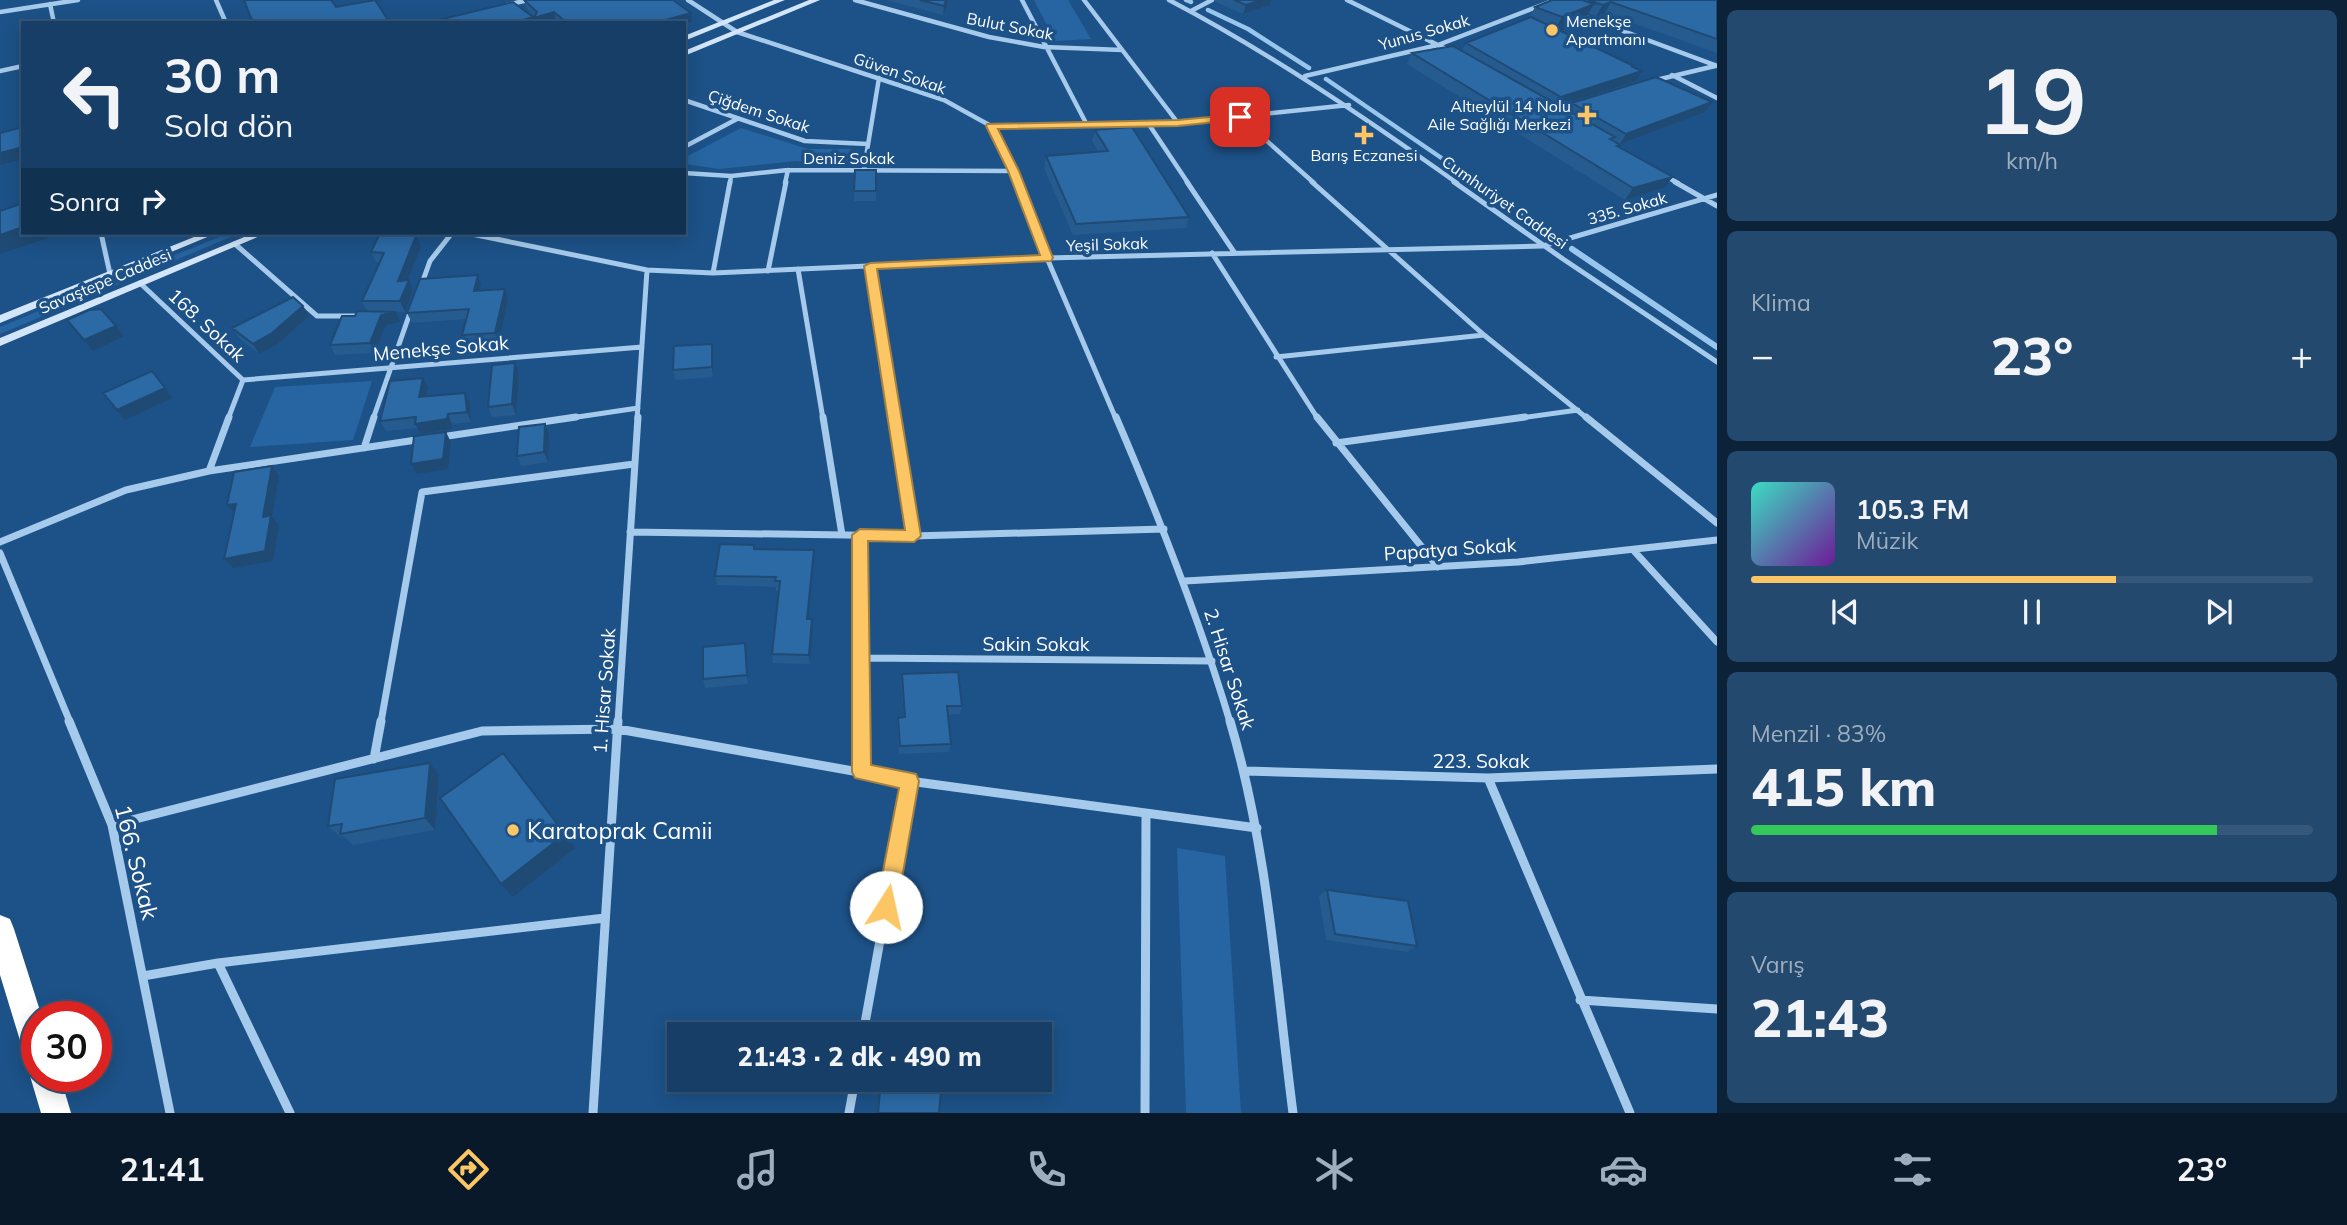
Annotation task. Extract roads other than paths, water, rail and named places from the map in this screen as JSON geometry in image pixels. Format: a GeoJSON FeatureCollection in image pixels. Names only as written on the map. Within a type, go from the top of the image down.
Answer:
{"type":"FeatureCollection","features":[{"type":"Feature","properties":{"kind":"highway"},"geometry":{"type":"LineString","coordinates":[[0,929],[22,1001]]}},
{"type":"Feature","properties":{"kind":"highway"},"geometry":{"type":"LineString","coordinates":[[50,1092],[56,1113]]}},
{"type":"Feature","properties":{"kind":"main road"},"geometry":{"type":"LineString","coordinates":[[686,38],[781,0]]}},
{"type":"Feature","properties":{"kind":"main road"},"geometry":{"type":"LineString","coordinates":[[686,53],[816,0]]}},
{"type":"Feature","properties":{"kind":"main road","name":"Savaştepe Caddesi"},"geometry":{"type":"LineString","coordinates":[[0,319],[207,235]]}},
{"type":"Feature","properties":{"kind":"main road","name":"Savaştepe Caddesi"},"geometry":{"type":"LineString","coordinates":[[0,342],[257,235]]}},
{"type":"Feature","properties":{"kind":"street"},"geometry":{"type":"LineString","coordinates":[[0,12],[78,0]]}},
{"type":"Feature","properties":{"kind":"street"},"geometry":{"type":"LineString","coordinates":[[216,0],[225,21]]}},
{"type":"Feature","properties":{"kind":"street"},"geometry":{"type":"LineString","coordinates":[[508,0],[520,10]]}},
{"type":"Feature","properties":{"kind":"street"},"geometry":{"type":"LineString","coordinates":[[500,7],[528,0]]}},
{"type":"Feature","properties":{"kind":"street","name":"Güven Sokak"},"geometry":{"type":"LineString","coordinates":[[688,0],[737,32],[944,100],[991,126],[1178,123],[1349,105]]}},
{"type":"Feature","properties":{"kind":"street","name":"Bulut Sokak"},"geometry":{"type":"LineString","coordinates":[[855,0],[989,37],[1044,47],[1122,50]]}},
{"type":"Feature","properties":{"kind":"street"},"geometry":{"type":"LineString","coordinates":[[1022,0],[1044,47],[1087,125]]}},
{"type":"Feature","properties":{"kind":"street"},"geometry":{"type":"LineString","coordinates":[[1084,0],[1178,123]]}},
{"type":"Feature","properties":{"kind":"street","name":"Cumhuriyet Caddesi"},"geometry":{"type":"LineString","coordinates":[[1169,0],[1240,36],[1349,105],[1543,246],[1717,362]]}},
{"type":"Feature","properties":{"kind":"street"},"geometry":{"type":"LineString","coordinates":[[1191,11],[1212,0]]}},
{"type":"Feature","properties":{"kind":"street"},"geometry":{"type":"LineString","coordinates":[[1347,0],[1461,58]]}},
{"type":"Feature","properties":{"kind":"street"},"geometry":{"type":"LineString","coordinates":[[1538,0],[1560,8]]}},
{"type":"Feature","properties":{"kind":"street","name":"Yunus Sokak"},"geometry":{"type":"LineString","coordinates":[[1305,76],[1438,45],[1555,0]]}},
{"type":"Feature","properties":{"kind":"street"},"geometry":{"type":"LineString","coordinates":[[50,4],[54,21]]}},
{"type":"Feature","properties":{"kind":"street"},"geometry":{"type":"LineString","coordinates":[[1573,13],[1717,66]]}},
{"type":"Feature","properties":{"kind":"street"},"geometry":{"type":"LineString","coordinates":[[0,71],[21,66]]}},
{"type":"Feature","properties":{"kind":"street"},"geometry":{"type":"LineString","coordinates":[[1645,83],[1717,66]]}},
{"type":"Feature","properties":{"kind":"street"},"geometry":{"type":"LineString","coordinates":[[1671,75],[1717,98]]}},
{"type":"Feature","properties":{"kind":"street"},"geometry":{"type":"LineString","coordinates":[[864,169],[878,78]]}},
{"type":"Feature","properties":{"kind":"street","name":"Çiğdem Sokak"},"geometry":{"type":"LineString","coordinates":[[686,101],[805,141],[868,144]]}},
{"type":"Feature","properties":{"kind":"street"},"geometry":{"type":"LineString","coordinates":[[1240,117],[1484,335],[1717,523]]}},
{"type":"Feature","properties":{"kind":"street"},"geometry":{"type":"LineString","coordinates":[[686,146],[737,119]]}},
{"type":"Feature","properties":{"kind":"street"},"geometry":{"type":"LineString","coordinates":[[1148,124],[1234,252]]}},
{"type":"Feature","properties":{"kind":"street","name":"2. Hisar Sokak"},"geometry":{"type":"LineString","coordinates":[[991,126],[1014,171],[1047,258],[1164,529],[1212,661],[1245,771],[1257,828],[1293,1113]]}},
{"type":"Feature","properties":{"kind":"street"},"geometry":{"type":"LineString","coordinates":[[768,271],[788,170]]}},
{"type":"Feature","properties":{"kind":"street","name":"Deniz Sokak"},"geometry":{"type":"LineString","coordinates":[[686,173],[731,176],[788,170],[1014,171]]}},
{"type":"Feature","properties":{"kind":"street"},"geometry":{"type":"LineString","coordinates":[[1658,172],[1717,206]]}},
{"type":"Feature","properties":{"kind":"street"},"geometry":{"type":"LineString","coordinates":[[713,273],[731,176]]}},
{"type":"Feature","properties":{"kind":"street","name":"335. Sokak"},"geometry":{"type":"LineString","coordinates":[[1543,246],[1717,195]]}},
{"type":"Feature","properties":{"kind":"street"},"geometry":{"type":"LineString","coordinates":[[101,235],[110,274]]}},
{"type":"Feature","properties":{"kind":"street"},"geometry":{"type":"LineString","coordinates":[[417,294],[430,261],[450,235]]}},
{"type":"Feature","properties":{"kind":"street","name":"Yeşil Sokak"},"geometry":{"type":"LineString","coordinates":[[477,235],[647,270],[713,273],[1047,258],[1543,246]]}},
{"type":"Feature","properties":{"kind":"street"},"geometry":{"type":"LineString","coordinates":[[235,244],[317,316],[369,316]]}},
{"type":"Feature","properties":{"kind":"street"},"geometry":{"type":"LineString","coordinates":[[1212,253],[1276,357],[1336,443],[1438,567]]}},
{"type":"Feature","properties":{"kind":"street"},"geometry":{"type":"LineString","coordinates":[[870,266],[914,536]]}},
{"type":"Feature","properties":{"kind":"street"},"geometry":{"type":"LineString","coordinates":[[798,269],[842,535]]}},
{"type":"Feature","properties":{"kind":"street","name":"1. Hisar Sokak"},"geometry":{"type":"LineString","coordinates":[[593,1113],[647,270]]}},
{"type":"Feature","properties":{"kind":"street","name":"168. Sokak"},"geometry":{"type":"LineString","coordinates":[[140,283],[243,380],[209,471]]}},
{"type":"Feature","properties":{"kind":"street"},"geometry":{"type":"LineString","coordinates":[[364,448],[388,368],[413,306]]}},
{"type":"Feature","properties":{"kind":"street"},"geometry":{"type":"LineString","coordinates":[[396,317],[409,317]]}},
{"type":"Feature","properties":{"kind":"street"},"geometry":{"type":"LineString","coordinates":[[1276,357],[1484,335]]}},
{"type":"Feature","properties":{"kind":"street","name":"Menekşe Sokak"},"geometry":{"type":"LineString","coordinates":[[243,380],[642,347]]}},
{"type":"Feature","properties":{"kind":"street"},"geometry":{"type":"LineString","coordinates":[[0,542],[126,491],[209,471],[638,408]]}},
{"type":"Feature","properties":{"kind":"street"},"geometry":{"type":"LineString","coordinates":[[1336,443],[1578,410]]}},
{"type":"Feature","properties":{"kind":"street"},"geometry":{"type":"LineString","coordinates":[[374,759],[422,492],[634,464]]}},
{"type":"Feature","properties":{"kind":"street"},"geometry":{"type":"LineString","coordinates":[[630,532],[914,536],[1164,529]]}},
{"type":"Feature","properties":{"kind":"street"},"geometry":{"type":"LineString","coordinates":[[860,535],[862,772]]}},
{"type":"Feature","properties":{"kind":"street","name":"Papatya Sokak"},"geometry":{"type":"LineString","coordinates":[[1185,581],[1438,567],[1635,552],[1716,541]]}},
{"type":"Feature","properties":{"kind":"street"},"geometry":{"type":"LineString","coordinates":[[1635,552],[1717,642]]}},
{"type":"Feature","properties":{"kind":"street","name":"166. Sokak"},"geometry":{"type":"LineString","coordinates":[[0,553],[113,825],[170,1113]]}},
{"type":"Feature","properties":{"kind":"street","name":"Sakin Sokak"},"geometry":{"type":"LineString","coordinates":[[861,658],[1212,661]]}},
{"type":"Feature","properties":{"kind":"street"},"geometry":{"type":"LineString","coordinates":[[113,825],[482,731],[618,729],[909,781],[1257,828]]}},
{"type":"Feature","properties":{"kind":"street","name":"223. Sokak"},"geometry":{"type":"LineString","coordinates":[[1245,771],[1488,778],[1717,769]]}},
{"type":"Feature","properties":{"kind":"street"},"geometry":{"type":"LineString","coordinates":[[1488,778],[1630,1113]]}},
{"type":"Feature","properties":{"kind":"street"},"geometry":{"type":"LineString","coordinates":[[865,1022],[909,781]]}},
{"type":"Feature","properties":{"kind":"street"},"geometry":{"type":"LineString","coordinates":[[1145,1113],[1146,814]]}},
{"type":"Feature","properties":{"kind":"street"},"geometry":{"type":"LineString","coordinates":[[143,976],[218,963],[606,918]]}},
{"type":"Feature","properties":{"kind":"street"},"geometry":{"type":"LineString","coordinates":[[218,963],[290,1113]]}},
{"type":"Feature","properties":{"kind":"street"},"geometry":{"type":"LineString","coordinates":[[1580,1000],[1717,1009]]}},
{"type":"Feature","properties":{"kind":"street"},"geometry":{"type":"LineString","coordinates":[[849,1113],[853,1092]]}},
{"type":"Feature","properties":{"kind":"waterway"},"geometry":{"type":"LineString","coordinates":[[1186,0],[1191,2]]}},
{"type":"Feature","properties":{"kind":"waterway"},"geometry":{"type":"LineString","coordinates":[[1208,10],[1248,29],[1309,68]]}},
{"type":"Feature","properties":{"kind":"waterway"},"geometry":{"type":"LineString","coordinates":[[1326,79],[1478,183]]}},
{"type":"Feature","properties":{"kind":"waterway"},"geometry":{"type":"LineString","coordinates":[[1475,182],[1548,232]]}},
{"type":"Feature","properties":{"kind":"waterway"},"geometry":{"type":"LineString","coordinates":[[1572,249],[1717,347]]}},
{"type":"Feature","properties":{"kind":"place","name":"Menekşe Apartmanı"},"geometry":{"type":"Point","coordinates":[1552,30]}},
{"type":"Feature","properties":{"kind":"place","name":"Altıeylül 14 Nolu Aile Sağlığı Merkezi"},"geometry":{"type":"Point","coordinates":[1587,115]}},
{"type":"Feature","properties":{"kind":"place","name":"Barış Eczanesi"},"geometry":{"type":"Point","coordinates":[1364,135]}},
{"type":"Feature","properties":{"kind":"place","name":"Karatoprak Camii"},"geometry":{"type":"Point","coordinates":[513,830]}}]}
